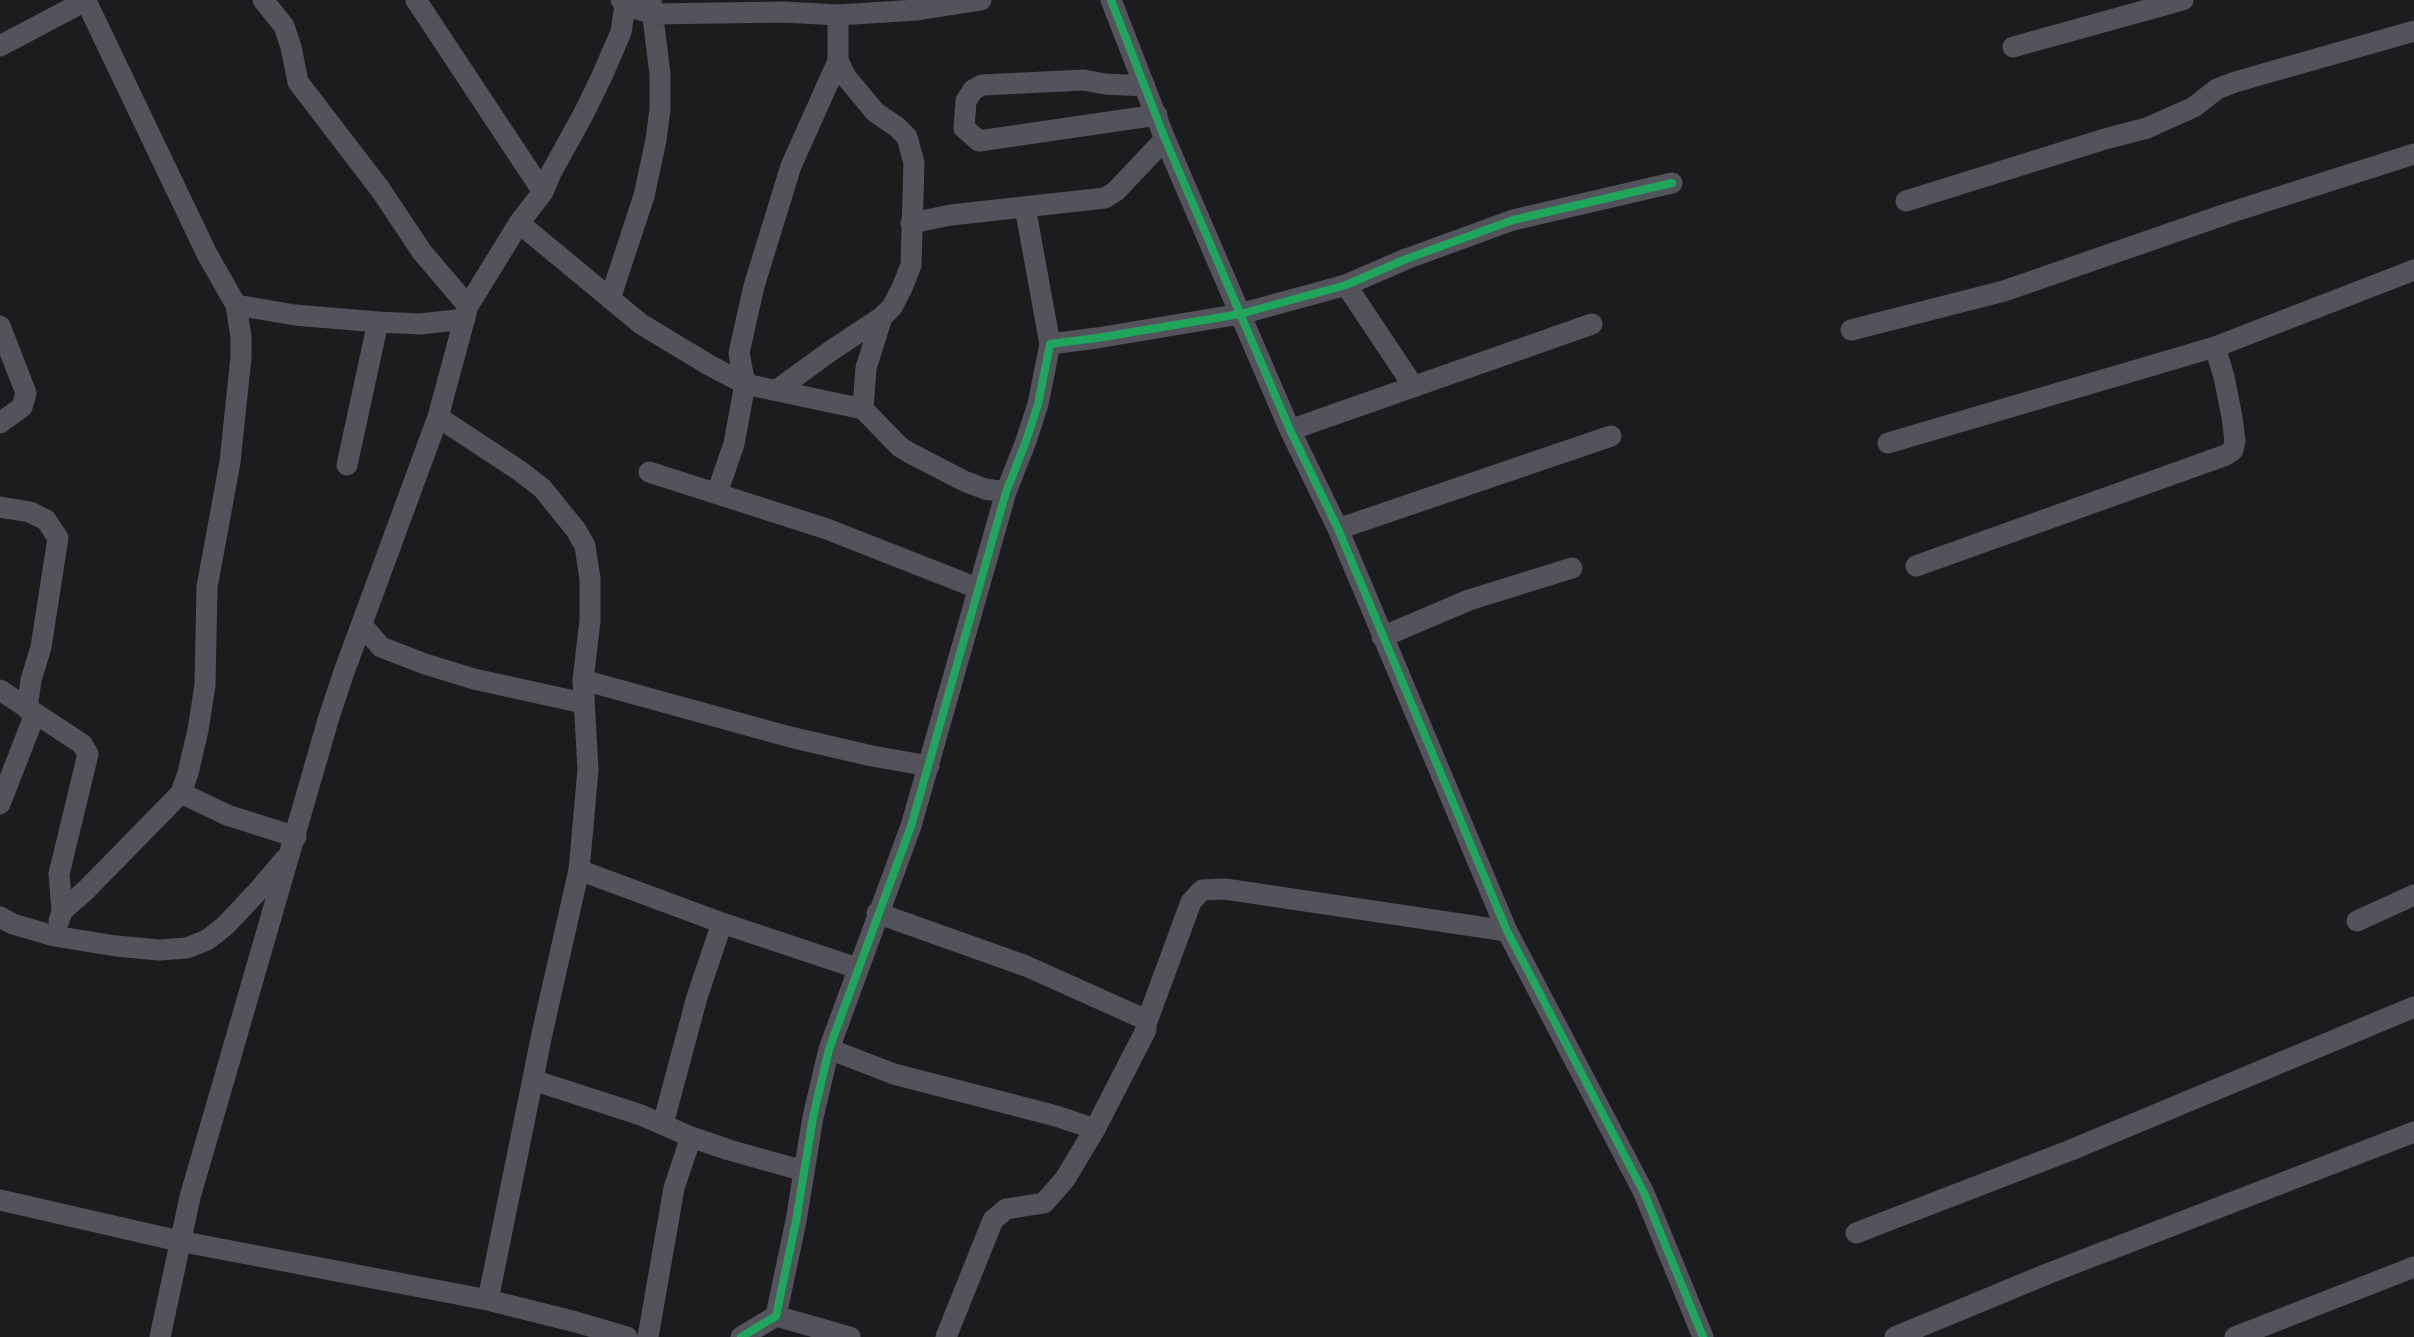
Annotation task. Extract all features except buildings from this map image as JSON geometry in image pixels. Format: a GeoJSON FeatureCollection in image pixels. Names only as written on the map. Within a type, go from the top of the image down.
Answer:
{"type":"FeatureCollection","features":[{"type":"Feature","properties":{"kind":"street"},"geometry":{"type":"LineString","coordinates":[[1,45],[86,0],[207,254],[236,305],[241,336],[240,379],[230,462],[207,587],[205,685],[198,730],[181,793],[86,890],[62,911]]}},
{"type":"Feature","properties":{"kind":"street"},"geometry":{"type":"LineString","coordinates":[[263,0],[284,26],[298,82],[380,189],[466,313]]}},
{"type":"Feature","properties":{"kind":"street"},"geometry":{"type":"LineString","coordinates":[[416,0],[543,192]]}},
{"type":"Feature","properties":{"kind":"street"},"geometry":{"type":"LineString","coordinates":[[160,1337],[179,1241],[333,706],[438,417],[466,313],[519,223],[543,192],[550,173],[584,113],[621,32],[623,2],[652,7],[787,6],[838,15],[981,0]]}},
{"type":"Feature","properties":{"kind":"street"},"geometry":{"type":"LineString","coordinates":[[1111,0],[1165,139],[1239,314],[1338,529],[1507,932],[1644,1193],[1703,1337]]}},
{"type":"Feature","properties":{"kind":"street"},"geometry":{"type":"LineString","coordinates":[[2013,47],[2183,0]]}},
{"type":"Feature","properties":{"kind":"street"},"geometry":{"type":"LineString","coordinates":[[609,299],[644,196],[656,140],[660,109],[660,74],[652,7]]}},
{"type":"Feature","properties":{"kind":"street"},"geometry":{"type":"LineString","coordinates":[[717,493],[734,444],[745,384],[739,353],[754,286],[791,166],[838,61],[838,15]]}},
{"type":"Feature","properties":{"kind":"street"},"geometry":{"type":"LineString","coordinates":[[1906,201],[2147,128],[2186,111],[2217,88],[2414,31]]}},
{"type":"Feature","properties":{"kind":"street"},"geometry":{"type":"LineString","coordinates":[[777,390],[832,350],[882,318],[892,307],[911,265],[914,163],[907,137],[875,112],[846,77],[838,61]]}},
{"type":"Feature","properties":{"kind":"street"},"geometry":{"type":"LineString","coordinates":[[1145,86],[1105,84],[1084,80],[982,85],[973,90],[966,101],[964,128],[980,141],[1157,115]]}},
{"type":"Feature","properties":{"kind":"street"},"geometry":{"type":"LineString","coordinates":[[911,223],[1111,195],[1165,139]]}},
{"type":"Feature","properties":{"kind":"street"},"geometry":{"type":"LineString","coordinates":[[1851,330],[2004,291],[2239,210],[2414,154]]}},
{"type":"Feature","properties":{"kind":"street"},"geometry":{"type":"LineString","coordinates":[[1050,344],[1239,314],[1346,285],[1406,259],[1513,220],[1672,183]]}},
{"type":"Feature","properties":{"kind":"street"},"geometry":{"type":"LineString","coordinates":[[776,1316],[813,1117],[829,1048],[911,826],[977,588],[1006,492],[1038,404],[1050,344],[1025,207]]}},
{"type":"Feature","properties":{"kind":"street"},"geometry":{"type":"LineString","coordinates":[[519,223],[609,299],[676,347],[745,384],[863,409],[900,447],[910,453],[964,481],[985,489],[1006,492]]}},
{"type":"Feature","properties":{"kind":"street"},"geometry":{"type":"LineString","coordinates":[[1888,443],[2215,347],[2414,270]]}},
{"type":"Feature","properties":{"kind":"street"},"geometry":{"type":"LineString","coordinates":[[1346,285],[1414,387]]}},
{"type":"Feature","properties":{"kind":"street"},"geometry":{"type":"LineString","coordinates":[[236,305],[295,315],[420,324],[466,313]]}},
{"type":"Feature","properties":{"kind":"street"},"geometry":{"type":"LineString","coordinates":[[863,409],[866,368],[882,318]]}},
{"type":"Feature","properties":{"kind":"street"},"geometry":{"type":"LineString","coordinates":[[347,465],[378,322]]}},
{"type":"Feature","properties":{"kind":"street"},"geometry":{"type":"LineString","coordinates":[[1290,429],[1592,324]]}},
{"type":"Feature","properties":{"kind":"street"},"geometry":{"type":"LineString","coordinates":[[0,326],[26,393],[22,407],[0,423]]}},
{"type":"Feature","properties":{"kind":"street"},"geometry":{"type":"LineString","coordinates":[[1916,566],[2226,455],[2233,450],[2235,441],[2232,417],[2215,347]]}},
{"type":"Feature","properties":{"kind":"street"},"geometry":{"type":"LineString","coordinates":[[438,417],[542,488],[576,530],[585,546],[590,579],[590,621],[583,680],[588,770],[579,870],[488,1300]]}},
{"type":"Feature","properties":{"kind":"street"},"geometry":{"type":"LineString","coordinates":[[1338,529],[1611,436]]}},
{"type":"Feature","properties":{"kind":"street"},"geometry":{"type":"LineString","coordinates":[[649,472],[827,529],[977,588]]}},
{"type":"Feature","properties":{"kind":"street"},"geometry":{"type":"LineString","coordinates":[[0,507],[30,512],[46,520],[58,538],[41,647],[31,680],[31,711],[0,804]]}},
{"type":"Feature","properties":{"kind":"street"},"geometry":{"type":"LineString","coordinates":[[1382,638],[1469,600],[1572,568]]}},
{"type":"Feature","properties":{"kind":"street"},"geometry":{"type":"LineString","coordinates":[[362,625],[381,647],[425,663],[474,679],[583,703]]}},
{"type":"Feature","properties":{"kind":"street"},"geometry":{"type":"LineString","coordinates":[[583,680],[790,737],[872,756],[929,766]]}},
{"type":"Feature","properties":{"kind":"street"},"geometry":{"type":"LineString","coordinates":[[0,690],[82,744],[88,754],[58,874],[62,911],[54,936]]}},
{"type":"Feature","properties":{"kind":"street"},"geometry":{"type":"LineString","coordinates":[[181,793],[227,815],[296,837]]}},
{"type":"Feature","properties":{"kind":"street"},"geometry":{"type":"LineString","coordinates":[[0,917],[13,924],[54,936],[159,950],[187,948],[207,940],[238,913],[284,860],[296,837]]}},
{"type":"Feature","properties":{"kind":"street"},"geometry":{"type":"LineString","coordinates":[[579,870],[722,923],[857,968]]}},
{"type":"Feature","properties":{"kind":"street"},"geometry":{"type":"LineString","coordinates":[[946,1337],[993,1220],[1006,1209],[1044,1203],[1065,1179],[1095,1129],[1146,1030],[1146,1024],[1191,902],[1202,890],[1236,891],[1507,932]]}},
{"type":"Feature","properties":{"kind":"street"},"geometry":{"type":"LineString","coordinates":[[2357,921],[2414,895]]}},
{"type":"Feature","properties":{"kind":"street"},"geometry":{"type":"LineString","coordinates":[[878,913],[1026,966],[1142,1018],[1146,1024]]}},
{"type":"Feature","properties":{"kind":"street"},"geometry":{"type":"LineString","coordinates":[[663,1124],[697,998],[722,923]]}},
{"type":"Feature","properties":{"kind":"street"},"geometry":{"type":"LineString","coordinates":[[1856,1233],[2071,1150],[2414,1007]]}},
{"type":"Feature","properties":{"kind":"street"},"geometry":{"type":"LineString","coordinates":[[829,1048],[894,1074],[1046,1113],[1095,1129]]}},
{"type":"Feature","properties":{"kind":"street"},"geometry":{"type":"LineString","coordinates":[[533,1080],[663,1124],[691,1137],[804,1171]]}},
{"type":"Feature","properties":{"kind":"street"},"geometry":{"type":"LineString","coordinates":[[1895,1337],[2047,1274],[2414,1132]]}},
{"type":"Feature","properties":{"kind":"street"},"geometry":{"type":"LineString","coordinates":[[648,1337],[674,1188],[691,1137]]}},
{"type":"Feature","properties":{"kind":"street"},"geometry":{"type":"LineString","coordinates":[[0,1200],[179,1241],[488,1300],[604,1334],[627,1337]]}},
{"type":"Feature","properties":{"kind":"street"},"geometry":{"type":"LineString","coordinates":[[2235,1337],[2414,1267]]}},
{"type":"Feature","properties":{"kind":"street"},"geometry":{"type":"LineString","coordinates":[[741,1337],[776,1316],[850,1337]]}},
{"type":"Feature","properties":{"kind":"cycle path"},"geometry":{"type":"LineString","coordinates":[[1111,0],[1165,139],[1290,430],[1338,529],[1507,931],[1644,1193],[1703,1337]]}},
{"type":"Feature","properties":{"kind":"cycle path"},"geometry":{"type":"LineString","coordinates":[[741,1337],[776,1316],[796,1221],[813,1117],[829,1049],[911,826],[1006,492],[1038,404],[1050,344],[1240,314],[1346,285],[1406,259],[1513,220],[1672,183]]}}]}
